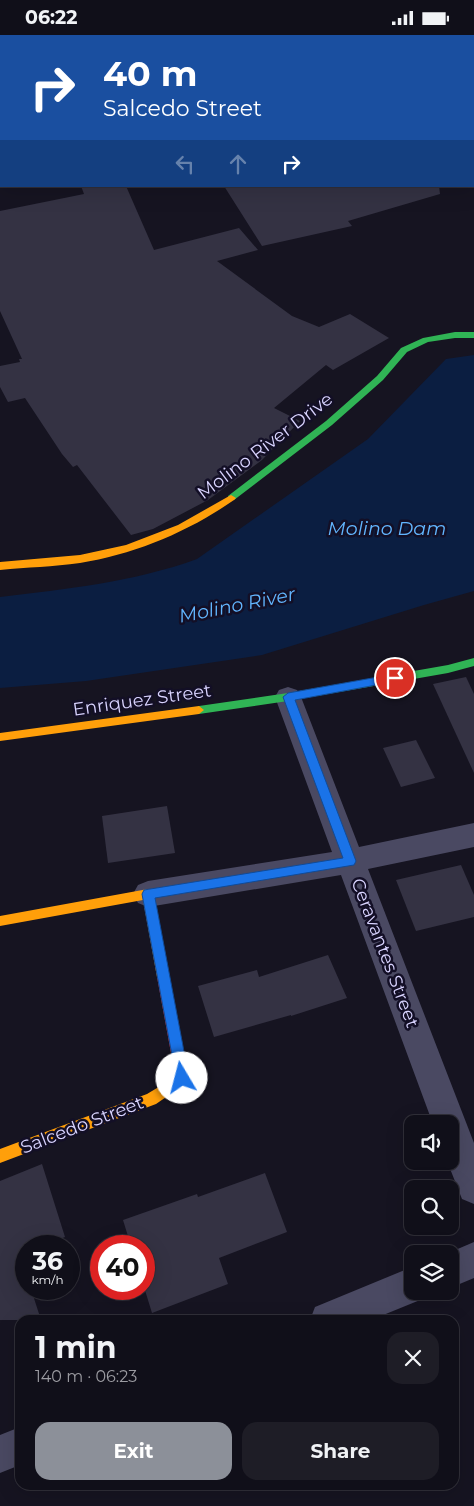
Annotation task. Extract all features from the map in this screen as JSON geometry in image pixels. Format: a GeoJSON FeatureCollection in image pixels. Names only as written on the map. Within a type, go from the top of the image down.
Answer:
{"type":"FeatureCollection","features":[{"type":"Feature","properties":{"kind":"street","name":"Molino River Drive"},"geometry":{"type":"LineString","coordinates":[[0,566],[90,557],[162,537],[216,508],[329,423],[380,378],[404,349],[426,340],[455,335],[474,335]]}},
{"type":"Feature","properties":{"kind":"street","name":"Enriquez Street"},"geometry":{"type":"LineString","coordinates":[[0,737],[288,697],[448,669],[474,662]]}},
{"type":"Feature","properties":{"kind":"street","name":"Ceravantes Street"},"geometry":{"type":"LineString","coordinates":[[288,697],[447,1115]]}},
{"type":"Feature","properties":{"kind":"street"},"geometry":{"type":"LineString","coordinates":[[0,921],[148,894],[350,861],[474,835]]}},
{"type":"Feature","properties":{"kind":"street","name":"Salcedo Street"},"geometry":{"type":"LineString","coordinates":[[0,1156],[152,1099],[182,1078],[148,894]]}},
{"type":"Feature","properties":{"kind":"street","name":"Ceravantes Street"},"geometry":{"type":"LineString","coordinates":[[459,1148],[474,1187]]}},
{"type":"Feature","properties":{"kind":"street"},"geometry":{"type":"LineString","coordinates":[[459,1266],[474,1260]]}},
{"type":"Feature","properties":{"kind":"street"},"geometry":{"type":"LineString","coordinates":[[340,1315],[404,1288]]}},
{"type":"Feature","properties":{"kind":"street"},"geometry":{"type":"LineString","coordinates":[[0,1454],[15,1448]]}},
{"type":"Feature","properties":{"kind":"water","name":"Molino Dam"},"geometry":{"type":"Polygon","coordinates":[[[474,355],[474,591],[262,655],[86,681],[0,688],[0,597],[75,588],[124,579],[149,574],[197,559],[368,439],[446,359],[474,355]]]}},
{"type":"Feature","properties":{"kind":"building"},"geometry":{"type":"Polygon","coordinates":[[[81,187],[126,187],[154,250],[239,228],[258,250],[217,261],[292,316],[319,327],[350,314],[389,338],[333,370],[326,365],[274,408],[300,421],[262,460],[208,500],[153,529],[131,535],[77,465],[73,467],[62,454],[25,398],[8,402],[0,387],[0,366],[20,362],[19,359],[22,359],[0,311],[0,211],[84,194],[81,187]]]}},
{"type":"Feature","properties":{"kind":"building"},"geometry":{"type":"Polygon","coordinates":[[[225,187],[439,187],[440,194],[348,221],[352,226],[262,246],[225,187]]]}},
{"type":"Feature","properties":{"kind":"building"},"geometry":{"type":"Polygon","coordinates":[[[466,677],[474,694],[474,773],[433,684],[466,677]]]}},
{"type":"Feature","properties":{"kind":"building"},"geometry":{"type":"Polygon","coordinates":[[[416,740],[435,778],[401,787],[383,748],[416,740]]]}},
{"type":"Feature","properties":{"kind":"building"},"geometry":{"type":"Polygon","coordinates":[[[167,806],[175,853],[108,863],[102,816],[167,806]]]}},
{"type":"Feature","properties":{"kind":"building"},"geometry":{"type":"Polygon","coordinates":[[[461,865],[474,895],[474,917],[416,931],[396,880],[461,865]]]}},
{"type":"Feature","properties":{"kind":"building"},"geometry":{"type":"Polygon","coordinates":[[[328,955],[347,998],[291,1016],[214,1037],[198,986],[257,970],[259,977],[328,955]]]}},
{"type":"Feature","properties":{"kind":"building"},"geometry":{"type":"Polygon","coordinates":[[[42,1164],[64,1235],[15,1235],[15,1300],[35,1300],[39,1315],[15,1315],[15,1320],[0,1320],[0,1181],[42,1164]]]}},
{"type":"Feature","properties":{"kind":"building"},"geometry":{"type":"Polygon","coordinates":[[[265,1173],[287,1232],[219,1258],[228,1284],[152,1313],[148,1300],[155,1300],[155,1235],[128,1235],[123,1220],[197,1194],[198,1197],[265,1173]]]}},
{"type":"Feature","properties":{"kind":"traffic: fast"},"geometry":{"type":"LineString","coordinates":[[231,498],[329,423],[380,378],[404,350],[426,340],[455,335],[474,335]]}},
{"type":"Feature","properties":{"kind":"traffic: fast"},"geometry":{"type":"LineString","coordinates":[[199,710],[288,697],[448,669],[474,662]]}},
{"type":"Feature","properties":{"kind":"traffic: slow"},"geometry":{"type":"LineString","coordinates":[[0,566],[57,562],[110,553],[182,527],[231,498]]}},
{"type":"Feature","properties":{"kind":"traffic: slow"},"geometry":{"type":"LineString","coordinates":[[0,737],[199,710]]}},
{"type":"Feature","properties":{"kind":"traffic: slow"},"geometry":{"type":"LineString","coordinates":[[0,921],[148,894],[163,977]]}},
{"type":"Feature","properties":{"kind":"traffic: slow"},"geometry":{"type":"LineString","coordinates":[[0,1156],[151,1099],[167,1088]]}},
{"type":"Feature","properties":{"kind":"traffic: jam"},"geometry":{"type":"LineString","coordinates":[[163,977],[182,1078],[167,1088]]}},
{"type":"Feature","properties":{"kind":"route"},"geometry":{"type":"LineString","coordinates":[[182,1078],[177,1041],[148,894],[350,861],[288,697],[395,678]]}},
{"type":"Feature","properties":{"kind":"water label","name":"Molino River"},"geometry":{"type":"Point","coordinates":[237,605]}}]}
